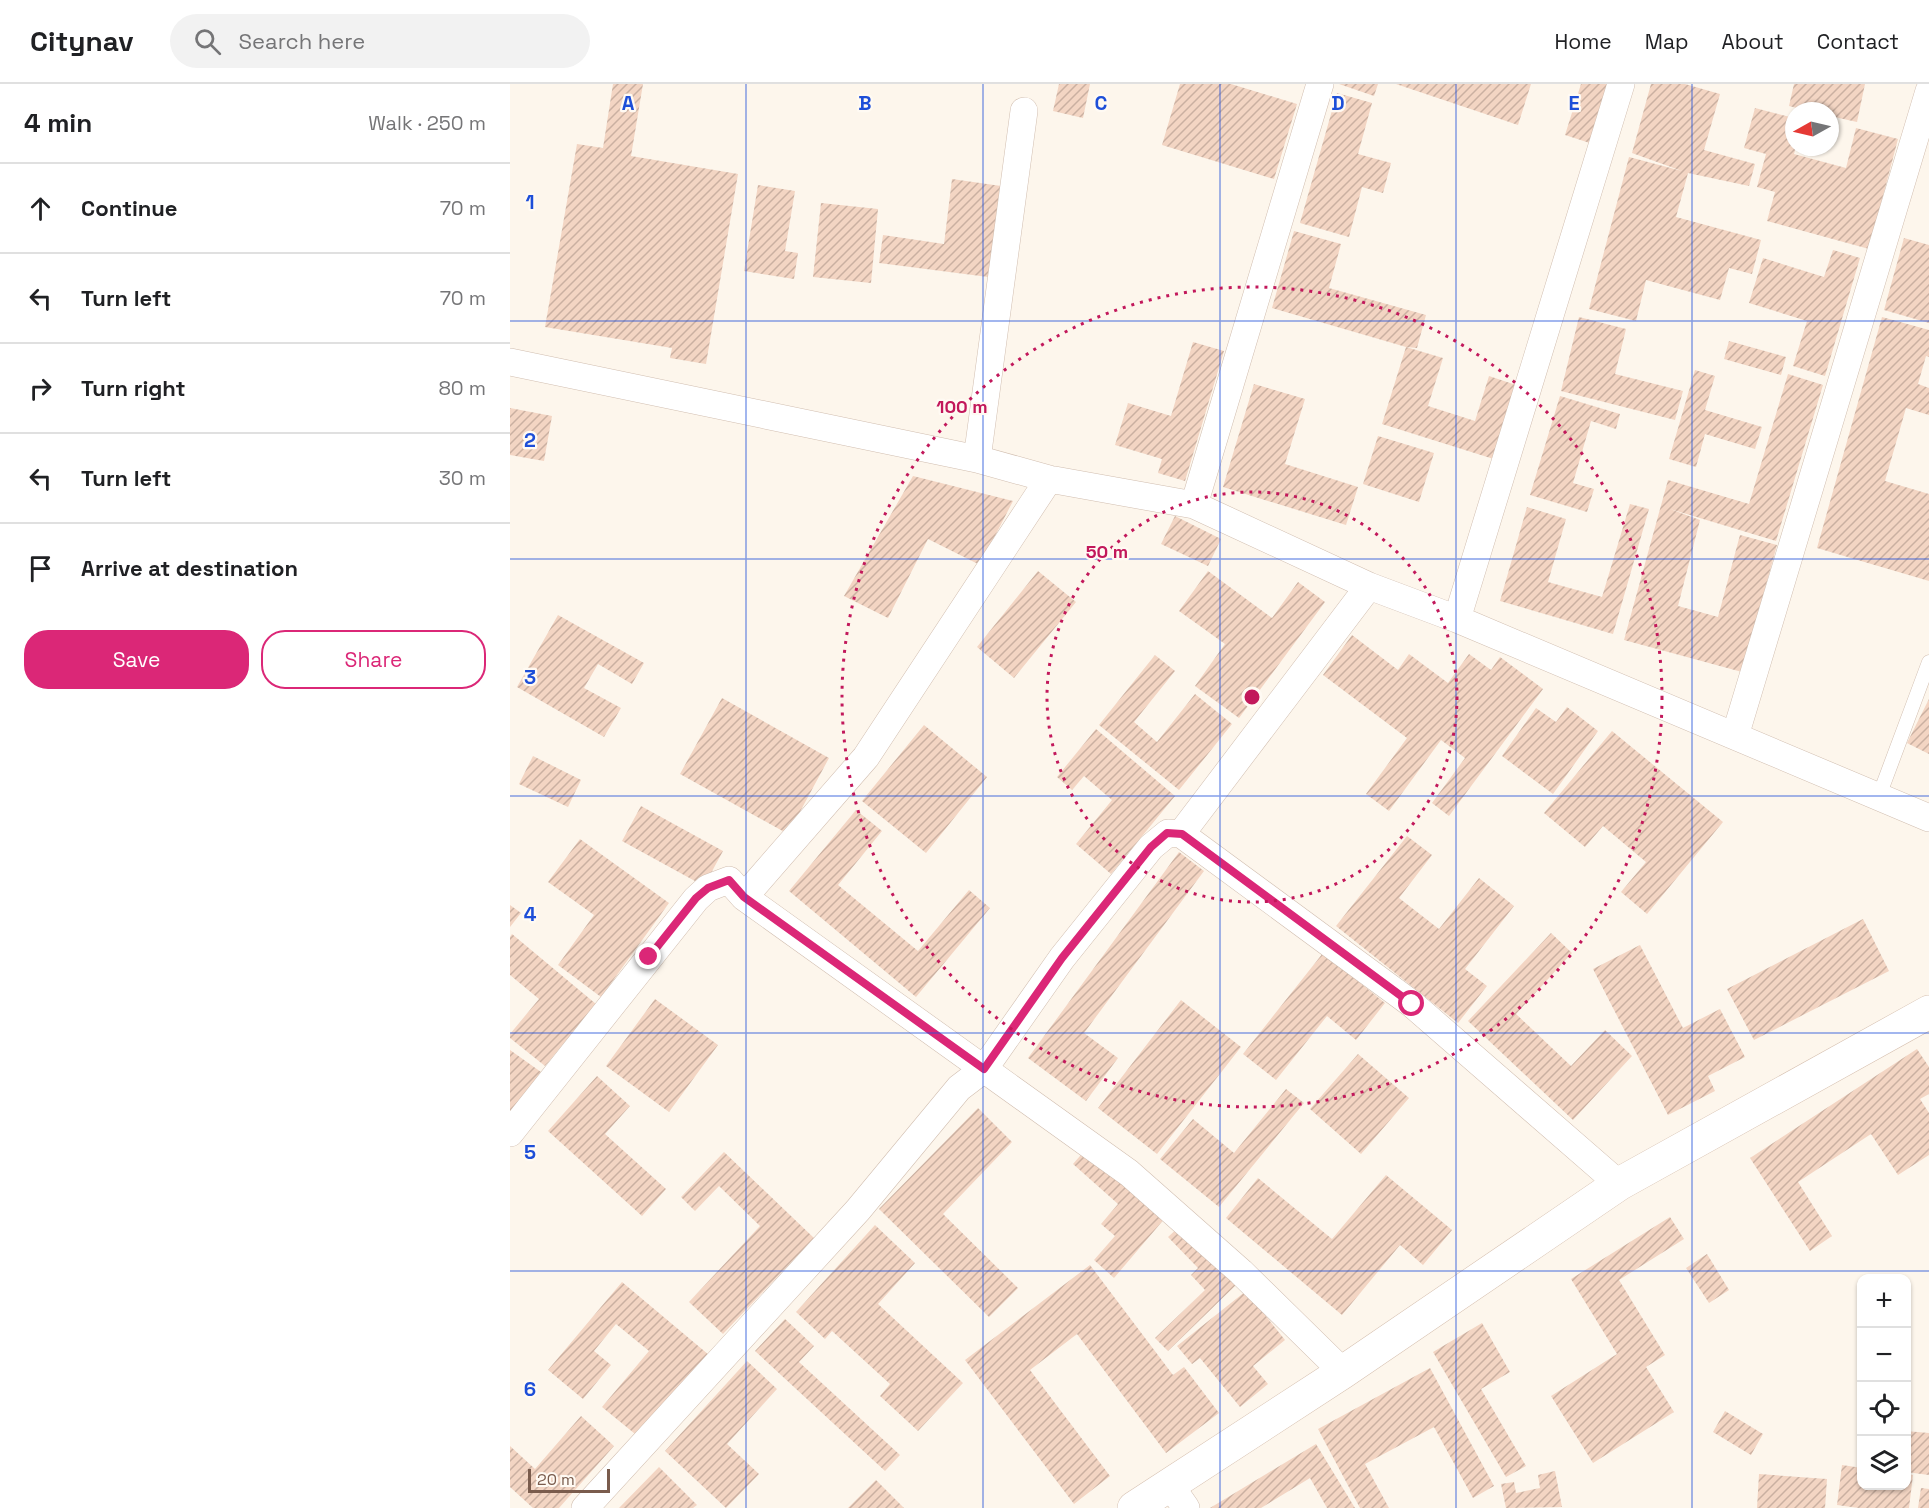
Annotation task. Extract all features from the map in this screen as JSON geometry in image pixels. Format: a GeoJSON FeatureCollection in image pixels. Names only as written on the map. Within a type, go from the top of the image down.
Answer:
{"type":"FeatureCollection","features":[{"type":"Feature","properties":{"kind":"street"},"geometry":{"type":"LineString","coordinates":[[1194,505],[1320,84]]}},
{"type":"Feature","properties":{"kind":"street"},"geometry":{"type":"LineString","coordinates":[[1457,619],[1621,84]]}},
{"type":"Feature","properties":{"kind":"street"},"geometry":{"type":"LineString","coordinates":[[1735,736],[1929,91]]}},
{"type":"Feature","properties":{"kind":"street"},"geometry":{"type":"LineString","coordinates":[[977,459],[1024,111]]}},
{"type":"Feature","properties":{"kind":"street"},"geometry":{"type":"LineString","coordinates":[[510,362],[977,459],[1049,479],[1194,505],[1369,586],[1457,619],[1929,818]]}},
{"type":"Feature","properties":{"kind":"street"},"geometry":{"type":"LineString","coordinates":[[744,897],[866,757],[1049,479]]}},
{"type":"Feature","properties":{"kind":"street"},"geometry":{"type":"LineString","coordinates":[[1182,834],[1369,586]]}},
{"type":"Feature","properties":{"kind":"street"},"geometry":{"type":"LineString","coordinates":[[585,1508],[858,1210],[959,1088],[984,1069],[1062,958],[1151,847],[1167,833],[1182,834],[1412,1004],[1619,1184]]}},
{"type":"Feature","properties":{"kind":"street"},"geometry":{"type":"LineString","coordinates":[[510,1133],[696,898],[708,888],[729,880],[744,897],[1129,1173],[1241,1272],[1343,1372]]}},
{"type":"Feature","properties":{"kind":"street"},"geometry":{"type":"LineString","coordinates":[[1134,1508],[1178,1496],[1343,1372],[1619,1184],[1929,1011]]}},
{"type":"Feature","properties":{"kind":"lane"},"geometry":{"type":"LineString","coordinates":[[1879,796],[1929,662]]}},
{"type":"Feature","properties":{"kind":"building"},"geometry":{"type":"Polygon","coordinates":[[[613,84],[643,84],[631,156],[738,174],[706,364],[670,358],[672,348],[545,327],[577,144],[603,148],[613,84]]]}},
{"type":"Feature","properties":{"kind":"building"},"geometry":{"type":"Polygon","coordinates":[[[1059,84],[1090,84],[1083,118],[1053,111],[1059,84]]]}},
{"type":"Feature","properties":{"kind":"building"},"geometry":{"type":"Polygon","coordinates":[[[1180,84],[1231,84],[1297,104],[1274,179],[1162,145],[1180,84]]]}},
{"type":"Feature","properties":{"kind":"building"},"geometry":{"type":"Polygon","coordinates":[[[1339,84],[1378,84],[1374,96],[1339,84]]]}},
{"type":"Feature","properties":{"kind":"building"},"geometry":{"type":"Polygon","coordinates":[[[1396,84],[1531,84],[1518,125],[1396,84]]]}},
{"type":"Feature","properties":{"kind":"building"},"geometry":{"type":"Polygon","coordinates":[[[1581,84],[1616,84],[1596,145],[1565,135],[1581,84]]]}},
{"type":"Feature","properties":{"kind":"building"},"geometry":{"type":"Polygon","coordinates":[[[1651,84],[1685,84],[1720,94],[1704,150],[1755,164],[1749,186],[1688,173],[1676,217],[1761,240],[1752,274],[1729,268],[1720,300],[1646,280],[1636,321],[1589,309],[1629,157],[1682,171],[1632,153],[1651,84]]]}},
{"type":"Feature","properties":{"kind":"building"},"geometry":{"type":"Polygon","coordinates":[[[1794,84],[1865,84],[1857,122],[1839,118],[1839,102],[1790,102],[1794,84]]]}},
{"type":"Feature","properties":{"kind":"building"},"geometry":{"type":"Polygon","coordinates":[[[1337,93],[1372,103],[1358,154],[1391,163],[1383,193],[1362,187],[1349,237],[1300,223],[1337,93]]]}},
{"type":"Feature","properties":{"kind":"building"},"geometry":{"type":"Polygon","coordinates":[[[1755,108],[1785,116],[1785,156],[1801,156],[1846,168],[1856,128],[1898,139],[1869,249],[1767,221],[1775,192],[1757,187],[1766,154],[1744,148],[1755,108]]]}},
{"type":"Feature","properties":{"kind":"building"},"geometry":{"type":"Polygon","coordinates":[[[952,179],[1008,187],[996,278],[879,263],[883,235],[944,244],[952,179]]]}},
{"type":"Feature","properties":{"kind":"building"},"geometry":{"type":"Polygon","coordinates":[[[758,185],[795,191],[785,251],[798,253],[794,279],[744,271],[758,185]]]}},
{"type":"Feature","properties":{"kind":"building"},"geometry":{"type":"Polygon","coordinates":[[[821,203],[878,209],[871,283],[813,277],[821,203]]]}},
{"type":"Feature","properties":{"kind":"building"},"geometry":{"type":"Polygon","coordinates":[[[1294,231],[1341,244],[1329,288],[1426,315],[1417,348],[1406,347],[1272,308],[1294,231]]]}},
{"type":"Feature","properties":{"kind":"building"},"geometry":{"type":"Polygon","coordinates":[[[1904,238],[1929,245],[1929,323],[1884,310],[1904,238]]]}},
{"type":"Feature","properties":{"kind":"building"},"geometry":{"type":"Polygon","coordinates":[[[1833,250],[1860,258],[1825,376],[1793,366],[1807,321],[1749,303],[1763,258],[1824,277],[1833,250]]]}},
{"type":"Feature","properties":{"kind":"building"},"geometry":{"type":"Polygon","coordinates":[[[1579,317],[1626,329],[1615,374],[1683,391],[1675,420],[1561,391],[1579,317]]]}},
{"type":"Feature","properties":{"kind":"building"},"geometry":{"type":"Polygon","coordinates":[[[1882,317],[1929,330],[1929,357],[1926,356],[1918,384],[1929,388],[1929,415],[1906,408],[1885,481],[1929,494],[1929,581],[1817,548],[1882,317]]]}},
{"type":"Feature","properties":{"kind":"building"},"geometry":{"type":"Polygon","coordinates":[[[1729,341],[1786,357],[1781,375],[1724,359],[1729,341]]]}},
{"type":"Feature","properties":{"kind":"building"},"geometry":{"type":"Polygon","coordinates":[[[1193,342],[1224,351],[1185,481],[1158,473],[1162,459],[1115,445],[1128,403],[1171,416],[1193,342]]]}},
{"type":"Feature","properties":{"kind":"building"},"geometry":{"type":"Polygon","coordinates":[[[1406,347],[1443,358],[1428,406],[1475,421],[1489,376],[1522,387],[1500,461],[1382,424],[1406,347]]]}},
{"type":"Feature","properties":{"kind":"building"},"geometry":{"type":"Polygon","coordinates":[[[1695,370],[1715,376],[1705,410],[1762,427],[1755,449],[1705,434],[1696,467],[1669,459],[1695,370]]]}},
{"type":"Feature","properties":{"kind":"building"},"geometry":{"type":"Polygon","coordinates":[[[1788,374],[1823,385],[1776,541],[1670,509],[1700,520],[1678,606],[1718,617],[1740,535],[1777,545],[1742,672],[1624,640],[1668,480],[1749,504],[1788,374]]]}},
{"type":"Feature","properties":{"kind":"building"},"geometry":{"type":"Polygon","coordinates":[[[1254,384],[1305,399],[1285,464],[1358,487],[1346,525],[1223,487],[1254,384]]]}},
{"type":"Feature","properties":{"kind":"building"},"geometry":{"type":"Polygon","coordinates":[[[1560,396],[1620,414],[1616,429],[1591,421],[1573,483],[1594,489],[1587,512],[1530,495],[1560,396]]]}},
{"type":"Feature","properties":{"kind":"building"},"geometry":{"type":"Polygon","coordinates":[[[510,408],[552,416],[544,461],[510,455],[510,408]]]}},
{"type":"Feature","properties":{"kind":"building"},"geometry":{"type":"Polygon","coordinates":[[[1378,436],[1434,453],[1419,502],[1363,484],[1378,436]]]}},
{"type":"Feature","properties":{"kind":"building"},"geometry":{"type":"Polygon","coordinates":[[[913,476],[1013,501],[980,565],[928,539],[888,618],[844,596],[913,476]]]}},
{"type":"Feature","properties":{"kind":"building"},"geometry":{"type":"Polygon","coordinates":[[[1630,504],[1649,509],[1613,634],[1500,601],[1527,507],[1566,519],[1548,582],[1602,597],[1630,504]]]}},
{"type":"Feature","properties":{"kind":"building"},"geometry":{"type":"Polygon","coordinates":[[[1175,516],[1221,539],[1208,566],[1161,544],[1175,516]]]}},
{"type":"Feature","properties":{"kind":"building"},"geometry":{"type":"Polygon","coordinates":[[[1038,571],[1076,602],[1014,678],[977,647],[1038,571]]]}},
{"type":"Feature","properties":{"kind":"building"},"geometry":{"type":"Polygon","coordinates":[[[1208,571],[1272,618],[1298,582],[1325,602],[1239,718],[1195,686],[1225,644],[1179,611],[1208,571]]]}},
{"type":"Feature","properties":{"kind":"building"},"geometry":{"type":"Polygon","coordinates":[[[558,615],[644,663],[632,684],[598,664],[584,688],[621,708],[604,737],[517,687],[558,615]]]}},
{"type":"Feature","properties":{"kind":"building"},"geometry":{"type":"Polygon","coordinates":[[[1352,635],[1398,670],[1409,654],[1448,683],[1469,654],[1491,670],[1500,657],[1543,689],[1449,816],[1432,803],[1465,758],[1441,740],[1389,811],[1366,794],[1407,738],[1323,675],[1352,635]]]}},
{"type":"Feature","properties":{"kind":"building"},"geometry":{"type":"Polygon","coordinates":[[[1155,655],[1175,671],[1134,722],[1157,742],[1195,694],[1232,724],[1179,790],[1099,725],[1155,655]]]}},
{"type":"Feature","properties":{"kind":"building"},"geometry":{"type":"Polygon","coordinates":[[[722,698],[829,758],[788,834],[680,774],[722,698]]]}},
{"type":"Feature","properties":{"kind":"building"},"geometry":{"type":"Polygon","coordinates":[[[1929,699],[1929,754],[1907,743],[1929,699]]]}},
{"type":"Feature","properties":{"kind":"building"},"geometry":{"type":"Polygon","coordinates":[[[1567,707],[1598,731],[1553,794],[1502,756],[1536,708],[1556,722],[1567,707]]]}},
{"type":"Feature","properties":{"kind":"building"},"geometry":{"type":"Polygon","coordinates":[[[924,725],[987,777],[926,853],[862,801],[924,725]]]}},
{"type":"Feature","properties":{"kind":"building"},"geometry":{"type":"Polygon","coordinates":[[[1096,729],[1175,796],[1111,874],[1076,844],[1112,800],[1084,776],[1072,790],[1057,777],[1096,729]]]}},
{"type":"Feature","properties":{"kind":"building"},"geometry":{"type":"Polygon","coordinates":[[[1612,731],[1723,822],[1647,914],[1621,892],[1646,862],[1603,826],[1585,847],[1544,813],[1612,731]]]}},
{"type":"Feature","properties":{"kind":"building"},"geometry":{"type":"Polygon","coordinates":[[[533,756],[581,780],[568,807],[519,784],[533,756]]]}},
{"type":"Feature","properties":{"kind":"building"},"geometry":{"type":"Polygon","coordinates":[[[641,806],[723,851],[704,886],[622,841],[641,806]]]}},
{"type":"Feature","properties":{"kind":"building"},"geometry":{"type":"Polygon","coordinates":[[[856,810],[882,831],[838,885],[918,951],[969,890],[990,908],[916,997],[789,891],[856,810]]]}},
{"type":"Feature","properties":{"kind":"building"},"geometry":{"type":"Polygon","coordinates":[[[1407,836],[1432,855],[1399,898],[1439,929],[1479,878],[1514,906],[1465,969],[1487,986],[1458,1023],[1336,926],[1407,836]]]}},
{"type":"Feature","properties":{"kind":"building"},"geometry":{"type":"Polygon","coordinates":[[[580,839],[669,903],[601,997],[558,965],[594,915],[548,882],[580,839]]]}},
{"type":"Feature","properties":{"kind":"building"},"geometry":{"type":"Polygon","coordinates":[[[1179,852],[1204,871],[1084,1033],[1118,1058],[1086,1101],[1028,1058],[1179,852]]]}},
{"type":"Feature","properties":{"kind":"building"},"geometry":{"type":"Polygon","coordinates":[[[510,905],[521,913],[510,927],[510,905]]]}},
{"type":"Feature","properties":{"kind":"building"},"geometry":{"type":"Polygon","coordinates":[[[1863,919],[1889,971],[1754,1040],[1727,989],[1863,919]]]}},
{"type":"Feature","properties":{"kind":"building"},"geometry":{"type":"Polygon","coordinates":[[[1551,933],[1572,953],[1516,1014],[1571,1066],[1605,1030],[1632,1056],[1573,1120],[1468,1021],[1551,933]]]}},
{"type":"Feature","properties":{"kind":"building"},"geometry":{"type":"Polygon","coordinates":[[[512,934],[596,1004],[545,1066],[510,1038],[510,1034],[539,999],[510,975],[510,937],[512,934]]]}},
{"type":"Feature","properties":{"kind":"building"},"geometry":{"type":"Polygon","coordinates":[[[1640,945],[1683,1028],[1720,1009],[1745,1057],[1708,1076],[1715,1091],[1668,1115],[1593,969],[1640,945]]]}},
{"type":"Feature","properties":{"kind":"building"},"geometry":{"type":"Polygon","coordinates":[[[1323,953],[1385,1003],[1356,1040],[1327,1016],[1276,1080],[1243,1054],[1323,953]]]}},
{"type":"Feature","properties":{"kind":"building"},"geometry":{"type":"Polygon","coordinates":[[[655,999],[718,1045],[669,1112],[606,1066],[655,999]]]}},
{"type":"Feature","properties":{"kind":"building"},"geometry":{"type":"Polygon","coordinates":[[[1181,1000],[1241,1047],[1157,1154],[1098,1108],[1181,1000]]]}},
{"type":"Feature","properties":{"kind":"building"},"geometry":{"type":"Polygon","coordinates":[[[1917,1049],[1929,1067],[1929,1094],[1920,1099],[1929,1113],[1929,1155],[1898,1175],[1871,1134],[1798,1182],[1832,1236],[1810,1251],[1750,1158],[1917,1049]]]}},
{"type":"Feature","properties":{"kind":"building"},"geometry":{"type":"Polygon","coordinates":[[[510,1050],[541,1072],[510,1115],[510,1050]]]}},
{"type":"Feature","properties":{"kind":"building"},"geometry":{"type":"Polygon","coordinates":[[[1358,1054],[1409,1098],[1361,1154],[1310,1109],[1358,1054]]]}},
{"type":"Feature","properties":{"kind":"building"},"geometry":{"type":"Polygon","coordinates":[[[597,1076],[630,1106],[605,1134],[666,1189],[642,1216],[548,1131],[597,1076]]]}},
{"type":"Feature","properties":{"kind":"building"},"geometry":{"type":"Polygon","coordinates":[[[1286,1089],[1304,1103],[1219,1207],[1160,1159],[1193,1119],[1234,1153],[1286,1089]]]}},
{"type":"Feature","properties":{"kind":"building"},"geometry":{"type":"Polygon","coordinates":[[[978,1108],[1012,1142],[943,1214],[1018,1288],[989,1317],[879,1209],[978,1108]]]}},
{"type":"Feature","properties":{"kind":"building"},"geometry":{"type":"Polygon","coordinates":[[[1086,1149],[1166,1217],[1114,1278],[1094,1260],[1115,1236],[1101,1224],[1118,1204],[1073,1164],[1086,1149]]]}},
{"type":"Feature","properties":{"kind":"building"},"geometry":{"type":"Polygon","coordinates":[[[724,1152],[814,1238],[723,1334],[689,1302],[760,1226],[719,1186],[695,1211],[681,1197],[724,1152]]]}},
{"type":"Feature","properties":{"kind":"building"},"geometry":{"type":"Polygon","coordinates":[[[1386,1175],[1452,1230],[1423,1265],[1400,1245],[1342,1315],[1226,1218],[1258,1178],[1332,1239],[1386,1175]]]}},
{"type":"Feature","properties":{"kind":"building"},"geometry":{"type":"Polygon","coordinates":[[[1670,1217],[1684,1239],[1619,1280],[1665,1355],[1646,1367],[1674,1412],[1593,1463],[1551,1396],[1617,1354],[1571,1279],[1670,1217]]]}},
{"type":"Feature","properties":{"kind":"building"},"geometry":{"type":"Polygon","coordinates":[[[875,1225],[915,1263],[878,1304],[963,1383],[918,1431],[880,1396],[890,1384],[832,1331],[825,1339],[796,1312],[875,1225]]]}},
{"type":"Feature","properties":{"kind":"building"},"geometry":{"type":"Polygon","coordinates":[[[1181,1225],[1237,1284],[1168,1351],[1155,1338],[1205,1290],[1191,1275],[1198,1268],[1168,1237],[1181,1225]]]}},
{"type":"Feature","properties":{"kind":"building"},"geometry":{"type":"Polygon","coordinates":[[[1707,1254],[1729,1290],[1709,1303],[1686,1268],[1707,1254]]]}},
{"type":"Feature","properties":{"kind":"building"},"geometry":{"type":"Polygon","coordinates":[[[1090,1265],[1173,1375],[1184,1367],[1219,1413],[1166,1453],[1077,1334],[1030,1370],[1110,1476],[1074,1504],[965,1360],[1090,1265]]]}},
{"type":"Feature","properties":{"kind":"building"},"geometry":{"type":"Polygon","coordinates":[[[622,1282],[709,1355],[640,1438],[602,1407],[649,1351],[616,1324],[594,1351],[611,1365],[583,1399],[548,1370],[622,1282]]]}},
{"type":"Feature","properties":{"kind":"building"},"geometry":{"type":"Polygon","coordinates":[[[1246,1291],[1285,1340],[1253,1366],[1268,1384],[1240,1407],[1200,1358],[1192,1364],[1177,1346],[1246,1291]]]}},
{"type":"Feature","properties":{"kind":"building"},"geometry":{"type":"Polygon","coordinates":[[[785,1319],[814,1346],[799,1362],[900,1455],[885,1471],[755,1351],[785,1319]]]}},
{"type":"Feature","properties":{"kind":"building"},"geometry":{"type":"Polygon","coordinates":[[[1482,1323],[1510,1372],[1481,1389],[1526,1466],[1506,1477],[1433,1352],[1482,1323]]]}},
{"type":"Feature","properties":{"kind":"building"},"geometry":{"type":"Polygon","coordinates":[[[747,1361],[777,1389],[727,1444],[759,1474],[726,1508],[665,1451],[747,1361]]]}},
{"type":"Feature","properties":{"kind":"building"},"geometry":{"type":"Polygon","coordinates":[[[1430,1368],[1494,1486],[1473,1498],[1434,1427],[1365,1464],[1389,1508],[1360,1508],[1318,1429],[1430,1368]]]}},
{"type":"Feature","properties":{"kind":"building"},"geometry":{"type":"Polygon","coordinates":[[[1725,1411],[1763,1434],[1751,1455],[1713,1432],[1725,1411]]]}},
{"type":"Feature","properties":{"kind":"building"},"geometry":{"type":"Polygon","coordinates":[[[581,1416],[614,1446],[559,1508],[533,1508],[510,1487],[510,1446],[535,1469],[581,1416]]]}},
{"type":"Feature","properties":{"kind":"building"},"geometry":{"type":"Polygon","coordinates":[[[1911,1431],[1929,1433],[1929,1475],[1911,1473],[1911,1431]]]}},
{"type":"Feature","properties":{"kind":"building"},"geometry":{"type":"Polygon","coordinates":[[[1316,1444],[1355,1508],[1327,1508],[1310,1478],[1261,1508],[1210,1508],[1316,1444]]]}},
{"type":"Feature","properties":{"kind":"building"},"geometry":{"type":"Polygon","coordinates":[[[1842,1465],[1857,1467],[1857,1490],[1911,1490],[1911,1475],[1913,1475],[1909,1508],[1859,1508],[1837,1505],[1842,1465]]]}},
{"type":"Feature","properties":{"kind":"building"},"geometry":{"type":"Polygon","coordinates":[[[659,1467],[697,1505],[693,1508],[619,1508],[659,1467]]]}},
{"type":"Feature","properties":{"kind":"building"},"geometry":{"type":"Polygon","coordinates":[[[1555,1471],[1562,1507],[1506,1508],[1501,1484],[1514,1482],[1516,1493],[1540,1488],[1538,1475],[1555,1471]]]}},
{"type":"Feature","properties":{"kind":"building"},"geometry":{"type":"Polygon","coordinates":[[[1759,1474],[1827,1479],[1825,1508],[1757,1508],[1759,1474]]]}},
{"type":"Feature","properties":{"kind":"building"},"geometry":{"type":"Polygon","coordinates":[[[876,1480],[904,1508],[848,1508],[876,1480]]]}},
{"type":"Feature","properties":{"kind":"building"},"geometry":{"type":"Polygon","coordinates":[[[1921,1488],[1929,1489],[1929,1508],[1918,1508],[1921,1488]]]}},
{"type":"Feature","properties":{"kind":"route"},"geometry":{"type":"LineString","coordinates":[[649,957],[696,898],[708,888],[729,880],[744,897],[984,1069],[1062,958],[1151,847],[1167,833],[1182,834],[1412,1004]]}}]}
